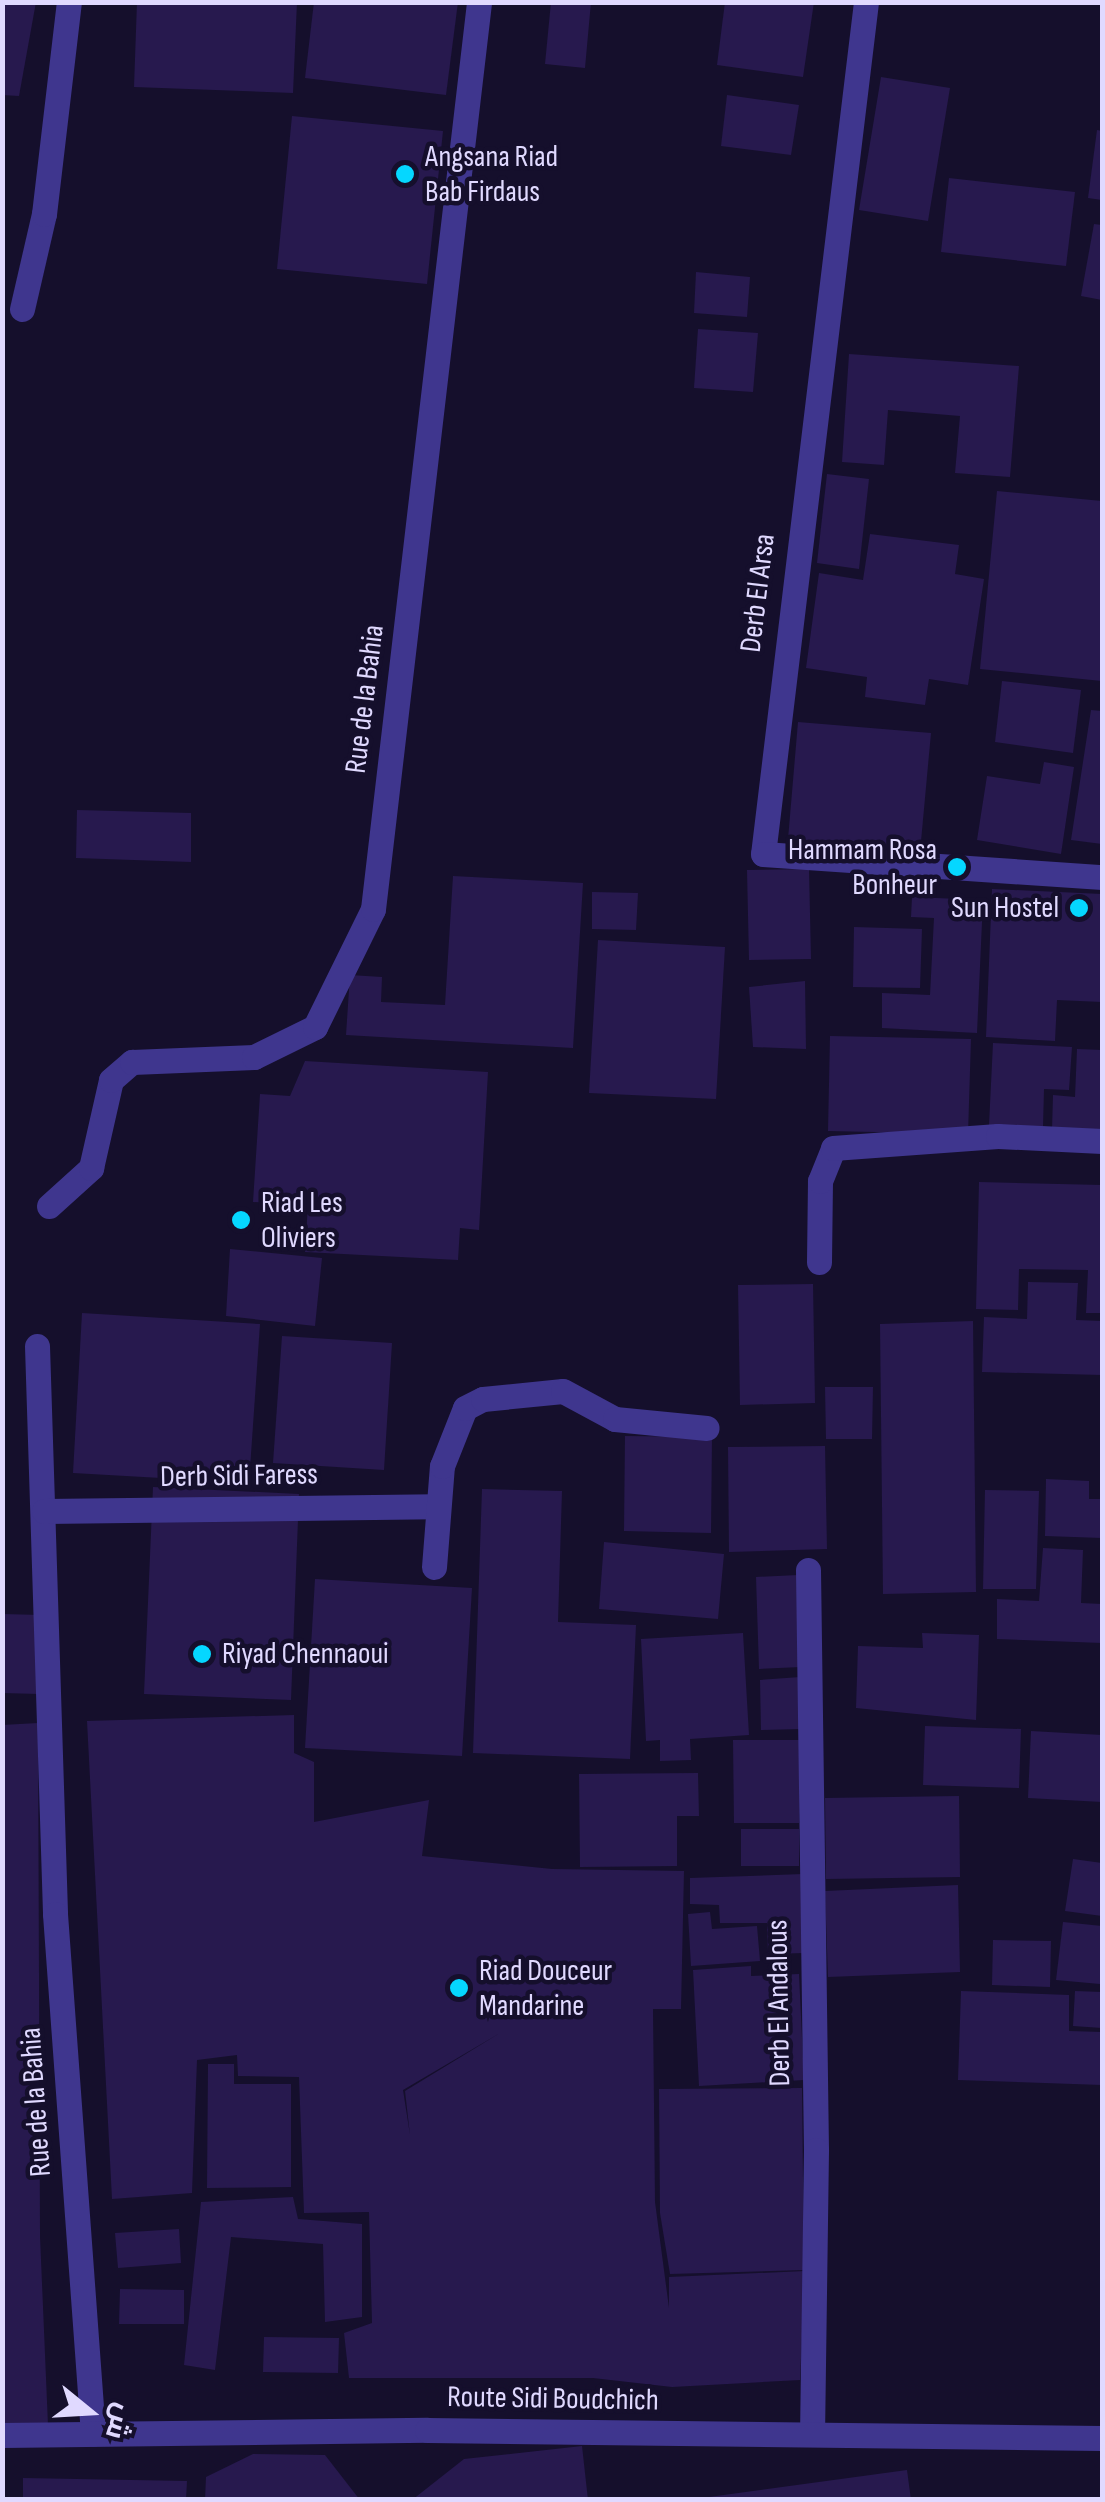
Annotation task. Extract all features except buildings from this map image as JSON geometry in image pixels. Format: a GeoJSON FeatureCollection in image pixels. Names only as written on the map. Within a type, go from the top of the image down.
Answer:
{"type":"FeatureCollection","features":[{"type":"Feature","properties":{"kind":"street"},"geometry":{"type":"LineString","coordinates":[[22,308],[44,214],[69,2]]}},
{"type":"Feature","properties":{"kind":"street","name":"Rue de la Bahia"},"geometry":{"type":"LineString","coordinates":[[49,1206],[91,1168],[112,1080],[132,1062],[254,1058],[316,1027],[373,909],[480,2]]}},
{"type":"Feature","properties":{"kind":"street","name":"Derb El Arsa"},"geometry":{"type":"LineString","coordinates":[[866,2],[763,854],[1102,877]]}},
{"type":"Feature","properties":{"kind":"street"},"geometry":{"type":"LineString","coordinates":[[819,1262],[820,1180],[833,1148],[998,1136],[1102,1141]]}},
{"type":"Feature","properties":{"kind":"street","name":"Rue de la Bahia"},"geometry":{"type":"LineString","coordinates":[[38,1346],[55,1914],[93,2434]]}},
{"type":"Feature","properties":{"kind":"street"},"geometry":{"type":"LineString","coordinates":[[434,1566],[434,1506],[452,1432],[464,1408],[482,1399],[563,1391],[615,1419],[707,1428]]}},
{"type":"Feature","properties":{"kind":"street","name":"Derb Sidi Faress"},"geometry":{"type":"LineString","coordinates":[[44,1511],[434,1506]]}},
{"type":"Feature","properties":{"kind":"street","name":"Derb El Andalous"},"geometry":{"type":"LineString","coordinates":[[808,1570],[816,2150],[812,2434]]}},
{"type":"Feature","properties":{"kind":"street","name":"Route Sidi Boudchich"},"geometry":{"type":"LineString","coordinates":[[2,2435],[812,2434],[1102,2438]]}},
{"type":"Feature","properties":{"kind":"place","name":"Angsana Riad Bab Firdaus"},"geometry":{"type":"Point","coordinates":[405,174]}},
{"type":"Feature","properties":{"kind":"place","name":"Hammam Rosa Bonheur"},"geometry":{"type":"Point","coordinates":[957,867]}},
{"type":"Feature","properties":{"kind":"place","name":"Sun Hostel"},"geometry":{"type":"Point","coordinates":[1079,908]}},
{"type":"Feature","properties":{"kind":"place","name":"Riad Les Oliviers"},"geometry":{"type":"Point","coordinates":[241,1220]}},
{"type":"Feature","properties":{"kind":"place","name":"Riyad Chennaoui"},"geometry":{"type":"Point","coordinates":[202,1654]}},
{"type":"Feature","properties":{"kind":"place","name":"Riad Douceur Mandarine"},"geometry":{"type":"Point","coordinates":[459,1988]}}]}
